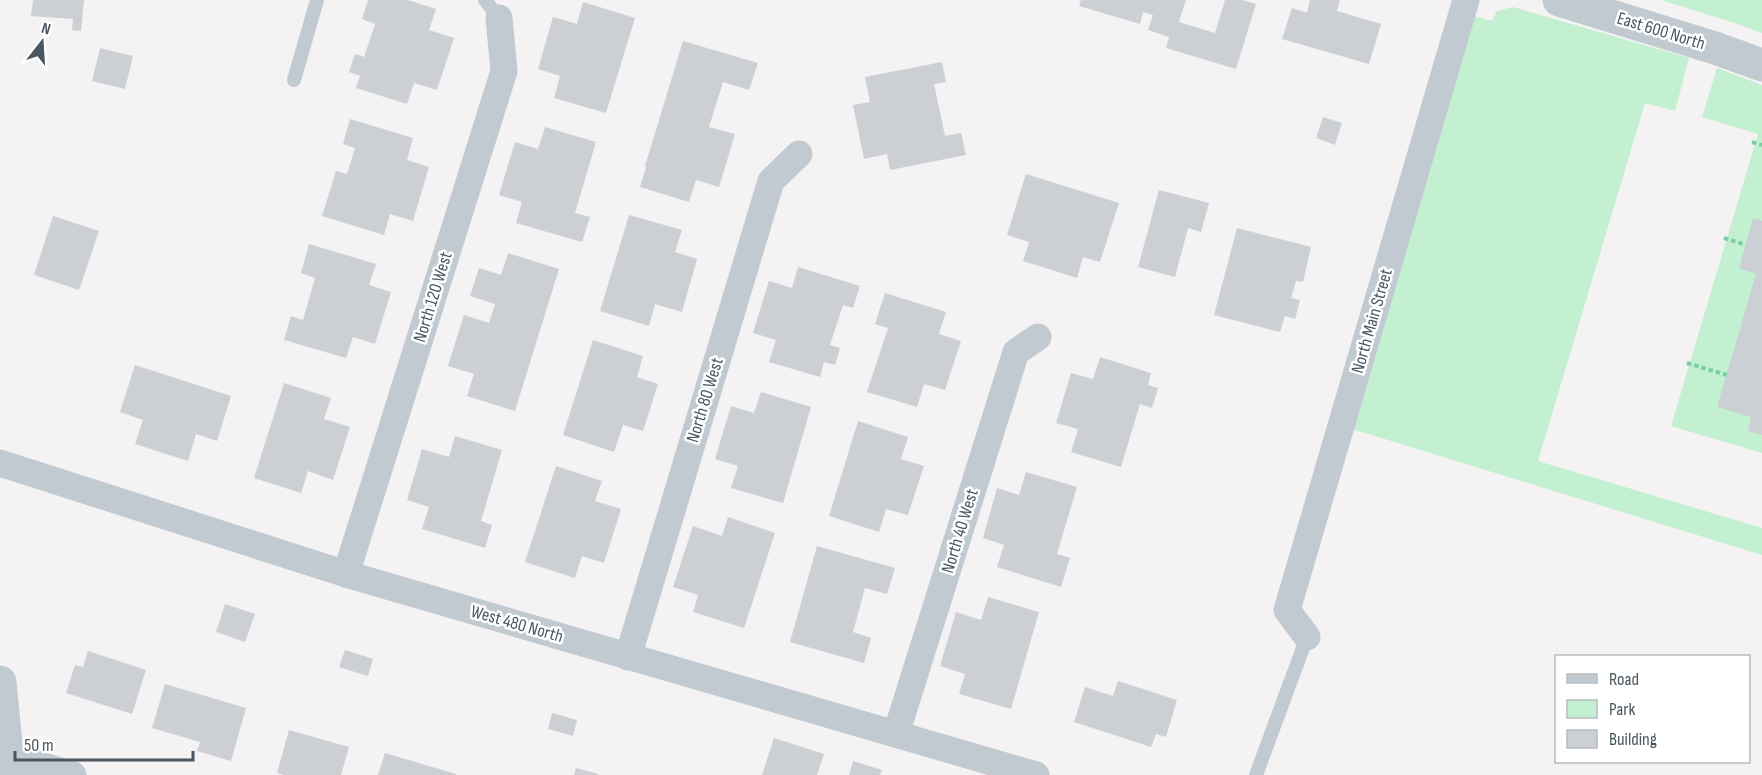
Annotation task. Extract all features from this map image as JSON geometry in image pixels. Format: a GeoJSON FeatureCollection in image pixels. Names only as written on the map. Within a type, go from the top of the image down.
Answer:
{"type":"FeatureCollection","features":[{"type":"Feature","properties":{"kind":"street","name":"North Main Street"},"geometry":{"type":"LineString","coordinates":[[1307,637],[1287,610],[1466,0]]}},
{"type":"Feature","properties":{"kind":"street","name":"East 600 North"},"geometry":{"type":"LineString","coordinates":[[1559,0],[1715,48],[1762,65]]}},
{"type":"Feature","properties":{"kind":"street","name":"North 120 West"},"geometry":{"type":"LineString","coordinates":[[346,574],[504,71],[492,9]]}},
{"type":"Feature","properties":{"kind":"street","name":"North 80 West"},"geometry":{"type":"LineString","coordinates":[[628,657],[771,181],[799,154]]}},
{"type":"Feature","properties":{"kind":"street","name":"North 40 West"},"geometry":{"type":"LineString","coordinates":[[896,734],[1016,352],[1038,337]]}},
{"type":"Feature","properties":{"kind":"street","name":"West 480 North"},"geometry":{"type":"LineString","coordinates":[[0,463],[346,574],[1036,775]]}},
{"type":"Feature","properties":{"kind":"street"},"geometry":{"type":"LineString","coordinates":[[0,685],[8,765],[73,775]]}},
{"type":"Feature","properties":{"kind":"lane"},"geometry":{"type":"LineString","coordinates":[[294,80],[317,0]]}},
{"type":"Feature","properties":{"kind":"lane"},"geometry":{"type":"LineString","coordinates":[[1256,775],[1307,637]]}},
{"type":"Feature","properties":{"kind":"path"},"geometry":{"type":"LineString","coordinates":[[1752,142],[1762,145]]}},
{"type":"Feature","properties":{"kind":"path"},"geometry":{"type":"LineString","coordinates":[[1724,238],[1746,245]]}},
{"type":"Feature","properties":{"kind":"path"},"geometry":{"type":"LineString","coordinates":[[1687,363],[1727,375]]}},
{"type":"Feature","properties":{"kind":"green space"},"geometry":{"type":"Polygon","coordinates":[[[1661,0],[1762,0],[1762,33],[1735,23],[1661,0]]]}},
{"type":"Feature","properties":{"kind":"green space"},"geometry":{"type":"Polygon","coordinates":[[[1513,7],[1689,58],[1675,111],[1645,103],[1538,461],[1762,528],[1762,555],[1352,429],[1471,15],[1492,21],[1497,11],[1513,7]]]}},
{"type":"Feature","properties":{"kind":"green space"},"geometry":{"type":"Polygon","coordinates":[[[1717,68],[1762,85],[1762,453],[1671,426],[1758,134],[1702,117],[1717,68]]]}},
{"type":"Feature","properties":{"kind":"building"},"geometry":{"type":"Polygon","coordinates":[[[33,0],[84,0],[81,31],[72,30],[73,19],[31,16],[33,0]]]}},
{"type":"Feature","properties":{"kind":"building"},"geometry":{"type":"Polygon","coordinates":[[[368,0],[408,0],[436,9],[429,30],[454,38],[437,90],[414,83],[407,104],[356,88],[360,76],[349,72],[355,54],[364,57],[375,24],[362,19],[368,0]]]}},
{"type":"Feature","properties":{"kind":"building"},"geometry":{"type":"Polygon","coordinates":[[[1081,0],[1186,0],[1179,22],[1215,33],[1225,0],[1242,0],[1256,4],[1236,69],[1166,48],[1169,37],[1148,30],[1153,15],[1143,12],[1140,24],[1079,6],[1081,0]]]}},
{"type":"Feature","properties":{"kind":"building"},"geometry":{"type":"Polygon","coordinates":[[[1310,0],[1340,0],[1337,11],[1381,24],[1369,64],[1282,39],[1292,8],[1307,13],[1310,0]]]}},
{"type":"Feature","properties":{"kind":"building"},"geometry":{"type":"Polygon","coordinates":[[[583,2],[635,18],[606,113],[554,98],[560,76],[538,69],[553,17],[577,24],[583,2]]]}},
{"type":"Feature","properties":{"kind":"building"},"geometry":{"type":"Polygon","coordinates":[[[683,41],[758,63],[749,90],[723,82],[709,127],[735,134],[719,187],[696,180],[689,202],[640,187],[683,41]]]}},
{"type":"Feature","properties":{"kind":"building"},"geometry":{"type":"Polygon","coordinates":[[[100,48],[133,56],[125,89],[92,81],[100,48]]]}},
{"type":"Feature","properties":{"kind":"building"},"geometry":{"type":"Polygon","coordinates":[[[942,62],[946,82],[934,84],[945,136],[961,133],[966,155],[890,170],[887,154],[864,159],[853,105],[870,102],[865,77],[942,62]]]}},
{"type":"Feature","properties":{"kind":"building"},"geometry":{"type":"Polygon","coordinates":[[[1323,117],[1342,123],[1335,145],[1316,138],[1323,117]]]}},
{"type":"Feature","properties":{"kind":"building"},"geometry":{"type":"Polygon","coordinates":[[[350,119],[413,138],[407,160],[429,167],[413,221],[390,214],[384,235],[322,216],[336,171],[347,174],[355,148],[343,144],[350,119]]]}},
{"type":"Feature","properties":{"kind":"building"},"geometry":{"type":"Polygon","coordinates":[[[545,127],[596,142],[575,213],[590,217],[582,242],[516,223],[522,202],[499,195],[515,142],[538,149],[545,127]]]}},
{"type":"Feature","properties":{"kind":"building"},"geometry":{"type":"Polygon","coordinates":[[[1026,174],[1119,203],[1100,262],[1083,257],[1077,278],[1023,261],[1029,242],[1007,235],[1026,174]]]}},
{"type":"Feature","properties":{"kind":"building"},"geometry":{"type":"Polygon","coordinates":[[[1159,190],[1209,203],[1201,232],[1188,228],[1175,277],[1138,267],[1159,190]]]}},
{"type":"Feature","properties":{"kind":"building"},"geometry":{"type":"Polygon","coordinates":[[[629,215],[682,230],[675,252],[697,259],[682,312],[655,304],[649,326],[600,311],[629,215]]]}},
{"type":"Feature","properties":{"kind":"building"},"geometry":{"type":"Polygon","coordinates":[[[53,216],[99,231],[79,290],[34,275],[53,216]]]}},
{"type":"Feature","properties":{"kind":"building"},"geometry":{"type":"Polygon","coordinates":[[[1753,218],[1762,221],[1762,435],[1748,431],[1751,417],[1717,407],[1756,274],[1739,268],[1753,218]]]}},
{"type":"Feature","properties":{"kind":"building"},"geometry":{"type":"Polygon","coordinates":[[[1237,228],[1311,247],[1303,282],[1296,281],[1291,298],[1300,300],[1295,319],[1285,316],[1280,332],[1214,315],[1237,228]]]}},
{"type":"Feature","properties":{"kind":"building"},"geometry":{"type":"Polygon","coordinates":[[[309,244],[376,264],[369,285],[391,292],[375,344],[353,337],[346,358],[284,340],[291,316],[303,320],[315,278],[301,273],[309,244]]]}},
{"type":"Feature","properties":{"kind":"building"},"geometry":{"type":"Polygon","coordinates":[[[508,253],[559,269],[515,411],[467,396],[474,374],[448,366],[464,315],[489,323],[495,304],[470,296],[479,268],[501,275],[508,253]]]}},
{"type":"Feature","properties":{"kind":"building"},"geometry":{"type":"Polygon","coordinates":[[[798,267],[860,286],[853,308],[843,305],[830,345],[840,348],[835,365],[824,362],[820,377],[769,362],[776,340],[753,333],[769,281],[792,288],[798,267]]]}},
{"type":"Feature","properties":{"kind":"building"},"geometry":{"type":"Polygon","coordinates":[[[885,293],[946,312],[939,334],[961,341],[945,390],[924,384],[917,407],[867,392],[888,328],[875,324],[885,293]]]}},
{"type":"Feature","properties":{"kind":"building"},"geometry":{"type":"Polygon","coordinates":[[[593,340],[643,356],[637,377],[658,384],[643,431],[623,425],[614,452],[563,435],[593,340]]]}},
{"type":"Feature","properties":{"kind":"building"},"geometry":{"type":"Polygon","coordinates":[[[1100,357],[1151,373],[1148,385],[1158,388],[1152,408],[1140,404],[1121,467],[1071,452],[1078,429],[1056,423],[1071,373],[1093,379],[1100,357]]]}},
{"type":"Feature","properties":{"kind":"building"},"geometry":{"type":"Polygon","coordinates":[[[135,365],[231,396],[217,441],[196,434],[188,461],[135,444],[143,420],[120,412],[135,365]]]}},
{"type":"Feature","properties":{"kind":"building"},"geometry":{"type":"Polygon","coordinates":[[[284,383],[331,398],[324,419],[350,427],[333,480],[308,471],[301,493],[254,478],[284,383]]]}},
{"type":"Feature","properties":{"kind":"building"},"geometry":{"type":"Polygon","coordinates":[[[761,392],[811,407],[783,503],[731,488],[738,466],[715,459],[731,406],[754,413],[761,392]]]}},
{"type":"Feature","properties":{"kind":"building"},"geometry":{"type":"Polygon","coordinates":[[[858,421],[908,437],[901,459],[924,466],[908,515],[886,509],[879,532],[829,516],[858,421]]]}},
{"type":"Feature","properties":{"kind":"building"},"geometry":{"type":"Polygon","coordinates":[[[455,436],[502,450],[481,521],[492,525],[485,548],[422,529],[429,507],[407,500],[422,449],[449,457],[455,436]]]}},
{"type":"Feature","properties":{"kind":"building"},"geometry":{"type":"Polygon","coordinates":[[[556,466],[602,481],[595,501],[621,509],[604,563],[582,556],[575,578],[525,562],[556,466]]]}},
{"type":"Feature","properties":{"kind":"building"},"geometry":{"type":"Polygon","coordinates":[[[1026,472],[1077,487],[1057,554],[1070,558],[1061,587],[997,567],[1004,545],[983,538],[997,488],[1019,495],[1026,472]]]}},
{"type":"Feature","properties":{"kind":"building"},"geometry":{"type":"Polygon","coordinates":[[[728,517],[775,533],[744,628],[693,612],[698,595],[673,587],[693,526],[722,536],[728,517]]]}},
{"type":"Feature","properties":{"kind":"building"},"geometry":{"type":"Polygon","coordinates":[[[817,546],[895,568],[887,594],[865,588],[853,632],[871,638],[864,663],[790,642],[817,546]]]}},
{"type":"Feature","properties":{"kind":"building"},"geometry":{"type":"Polygon","coordinates":[[[988,597],[1039,612],[1011,709],[959,694],[965,674],[940,666],[956,612],[981,620],[988,597]]]}},
{"type":"Feature","properties":{"kind":"building"},"geometry":{"type":"Polygon","coordinates":[[[225,604],[255,614],[245,642],[216,632],[225,604]]]}},
{"type":"Feature","properties":{"kind":"building"},"geometry":{"type":"Polygon","coordinates":[[[345,650],[373,659],[368,676],[339,667],[345,650]]]}},
{"type":"Feature","properties":{"kind":"building"},"geometry":{"type":"Polygon","coordinates":[[[88,651],[146,670],[132,714],[66,693],[75,665],[83,667],[88,651]]]}},
{"type":"Feature","properties":{"kind":"building"},"geometry":{"type":"Polygon","coordinates":[[[1118,681],[1177,700],[1166,737],[1156,734],[1151,747],[1074,722],[1085,687],[1113,696],[1118,681]]]}},
{"type":"Feature","properties":{"kind":"building"},"geometry":{"type":"Polygon","coordinates":[[[165,684],[246,708],[231,761],[197,751],[200,742],[152,728],[165,684]]]}},
{"type":"Feature","properties":{"kind":"building"},"geometry":{"type":"Polygon","coordinates":[[[552,713],[577,720],[573,736],[548,729],[552,713]]]}},
{"type":"Feature","properties":{"kind":"building"},"geometry":{"type":"Polygon","coordinates":[[[289,730],[349,747],[341,775],[277,773],[289,730]]]}},
{"type":"Feature","properties":{"kind":"building"},"geometry":{"type":"Polygon","coordinates":[[[774,738],[824,754],[817,775],[762,775],[774,738]]]}},
{"type":"Feature","properties":{"kind":"building"},"geometry":{"type":"Polygon","coordinates":[[[385,753],[456,774],[456,775],[378,775],[385,753]]]}},
{"type":"Feature","properties":{"kind":"building"},"geometry":{"type":"Polygon","coordinates":[[[853,761],[882,770],[880,775],[849,775],[853,761]]]}},
{"type":"Feature","properties":{"kind":"building"},"geometry":{"type":"Polygon","coordinates":[[[576,768],[598,774],[598,775],[574,775],[576,768]]]}}]}
